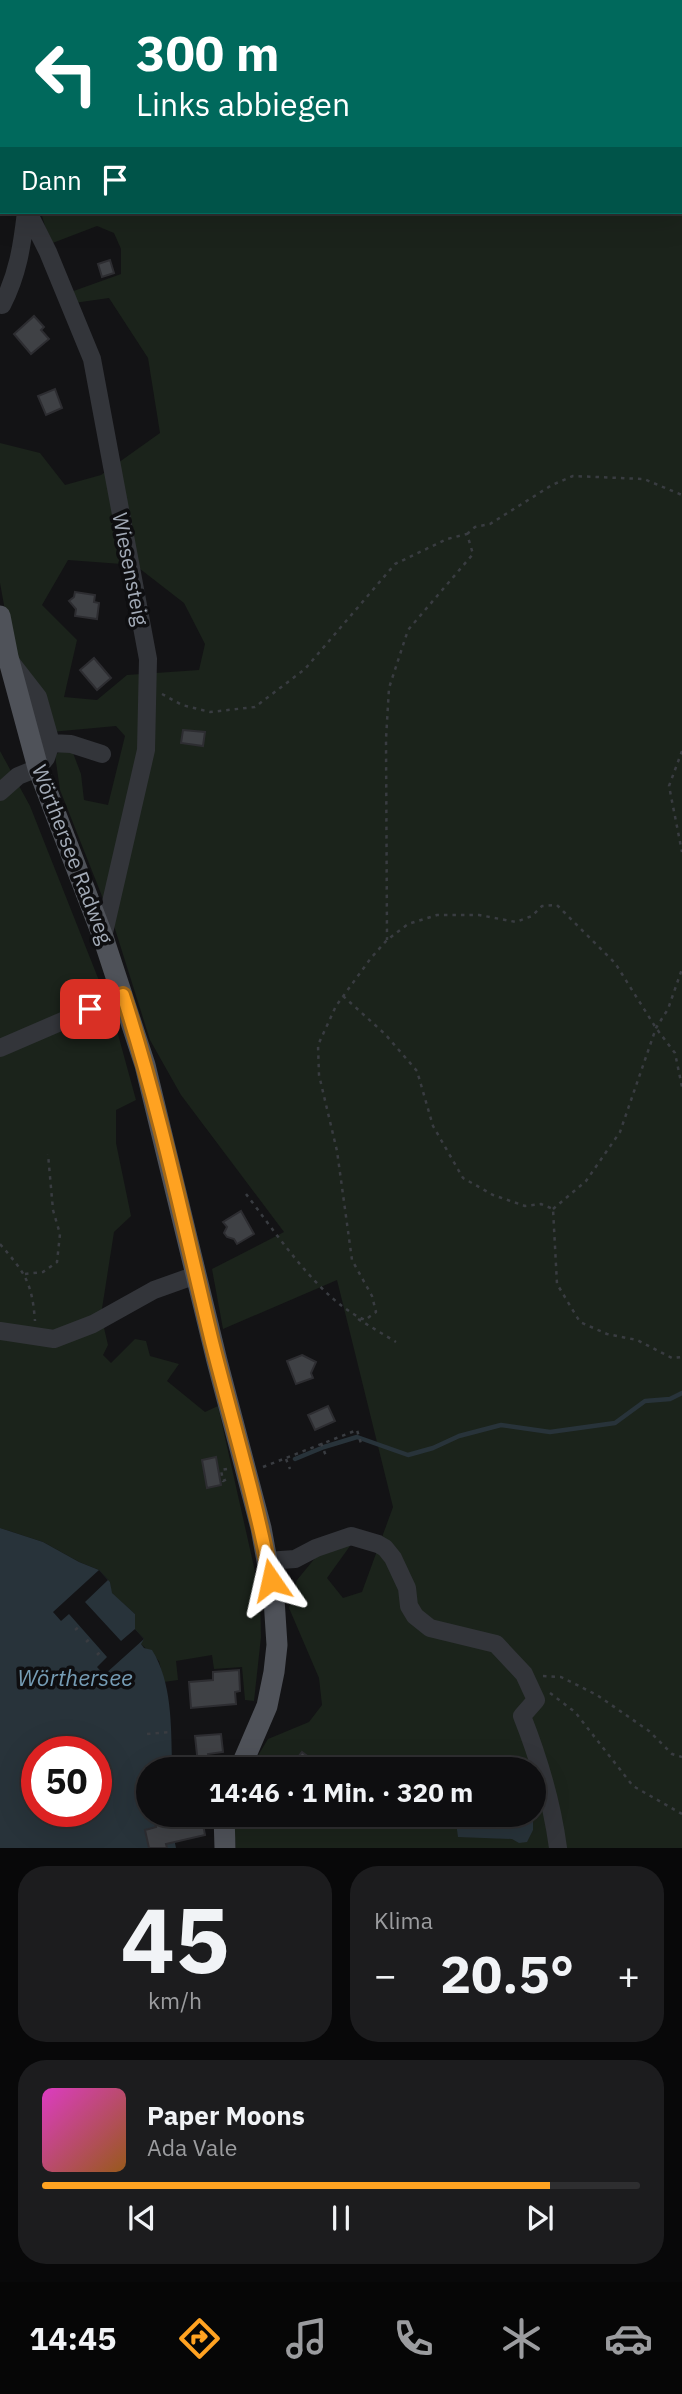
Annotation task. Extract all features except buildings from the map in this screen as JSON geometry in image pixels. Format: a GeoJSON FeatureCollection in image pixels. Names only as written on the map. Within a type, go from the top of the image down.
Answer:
{"type":"FeatureCollection","features":[{"type":"Feature","properties":{"kind":"main road"},"geometry":{"type":"LineString","coordinates":[[0,616],[8,657],[38,768],[103,937],[145,1065],[267,1561],[274,1600],[277,1645],[274,1672],[267,1706],[245,1757]]}},
{"type":"Feature","properties":{"kind":"main road"},"geometry":{"type":"LineString","coordinates":[[224,1827],[225,1848]]}},
{"type":"Feature","properties":{"kind":"street"},"geometry":{"type":"LineString","coordinates":[[2,305],[13,283],[21,254],[27,214]]}},
{"type":"Feature","properties":{"kind":"street","name":"Wiesensteig"},"geometry":{"type":"LineString","coordinates":[[28,214],[48,252],[92,359],[148,659],[146,750],[103,937]]}},
{"type":"Feature","properties":{"kind":"street"},"geometry":{"type":"LineString","coordinates":[[0,792],[18,776],[38,768],[47,758],[51,743],[38,697],[8,657]]}},
{"type":"Feature","properties":{"kind":"street"},"geometry":{"type":"LineString","coordinates":[[51,743],[71,744],[102,754]]}},
{"type":"Feature","properties":{"kind":"street"},"geometry":{"type":"LineString","coordinates":[[0,1048],[123,995]]}},
{"type":"Feature","properties":{"kind":"street"},"geometry":{"type":"LineString","coordinates":[[0,1331],[54,1339],[93,1324],[154,1290],[197,1275]]}},
{"type":"Feature","properties":{"kind":"street"},"geometry":{"type":"LineString","coordinates":[[267,1561],[295,1559],[351,1536],[378,1544],[393,1558],[407,1588],[415,1616],[430,1628],[496,1644],[526,1678],[536,1700],[522,1716],[540,1760],[558,1848]]}},
{"type":"Feature","properties":{"kind":"path"},"geometry":{"type":"LineString","coordinates":[[146,684],[182,705],[210,712],[255,707],[304,669],[395,564],[447,539],[467,534],[475,527],[490,524],[552,485],[572,476],[644,479],[682,495]]}},
{"type":"Feature","properties":{"kind":"path"},"geometry":{"type":"LineString","coordinates":[[387,940],[386,739],[389,688],[408,630],[473,554],[467,534]]}},
{"type":"Feature","properties":{"kind":"path"},"geometry":{"type":"LineString","coordinates":[[682,751],[669,786],[682,852]]}},
{"type":"Feature","properties":{"kind":"path"},"geometry":{"type":"LineString","coordinates":[[349,1313],[365,1320],[376,1312],[372,1296],[352,1260],[337,1151],[318,1075],[318,1045],[336,1006],[371,958],[387,940],[408,924],[437,915],[479,915],[516,922],[532,916],[542,906],[557,905],[615,963],[675,1053],[682,1087]]}},
{"type":"Feature","properties":{"kind":"path"},"geometry":{"type":"LineString","coordinates":[[553,1209],[586,1181],[620,1132],[656,1028],[668,1009],[682,969]]}},
{"type":"Feature","properties":{"kind":"path"},"geometry":{"type":"LineString","coordinates":[[343,996],[385,1034],[418,1071],[433,1126],[463,1178],[493,1195],[525,1206],[541,1204],[553,1209]]}},
{"type":"Feature","properties":{"kind":"path"},"geometry":{"type":"LineString","coordinates":[[25,1274],[43,1272],[57,1262],[60,1234],[53,1210],[48,1154]]}},
{"type":"Feature","properties":{"kind":"path"},"geometry":{"type":"LineString","coordinates":[[246,1194],[300,1264],[349,1313],[396,1342]]}},
{"type":"Feature","properties":{"kind":"path"},"geometry":{"type":"LineString","coordinates":[[553,1209],[557,1284],[580,1322],[607,1334],[637,1340],[672,1358],[682,1357]]}},
{"type":"Feature","properties":{"kind":"path"},"geometry":{"type":"LineString","coordinates":[[0,1244],[25,1274],[34,1304],[36,1335]]}},
{"type":"Feature","properties":{"kind":"path"},"geometry":{"type":"LineString","coordinates":[[258,1469],[357,1430],[362,1447]]}},
{"type":"Feature","properties":{"kind":"path"},"geometry":{"type":"LineString","coordinates":[[321,1443],[326,1456]]}},
{"type":"Feature","properties":{"kind":"path"},"geometry":{"type":"LineString","coordinates":[[286,1458],[290,1469]]}},
{"type":"Feature","properties":{"kind":"path"},"geometry":{"type":"LineString","coordinates":[[221,1470],[223,1481],[232,1479],[232,1468]]}},
{"type":"Feature","properties":{"kind":"path"},"geometry":{"type":"LineString","coordinates":[[75,1630],[80,1626]]}},
{"type":"Feature","properties":{"kind":"path"},"geometry":{"type":"LineString","coordinates":[[86,1643],[91,1639]]}},
{"type":"Feature","properties":{"kind":"path"},"geometry":{"type":"LineString","coordinates":[[97,1655],[102,1650]]}},
{"type":"Feature","properties":{"kind":"path"},"geometry":{"type":"LineString","coordinates":[[526,1678],[561,1677],[597,1695],[649,1731],[672,1754],[682,1757]]}},
{"type":"Feature","properties":{"kind":"path"},"geometry":{"type":"LineString","coordinates":[[526,1678],[553,1694],[575,1712],[633,1786],[682,1815]]}},
{"type":"Feature","properties":{"kind":"path"},"geometry":{"type":"LineString","coordinates":[[147,1734],[171,1732]]}},
{"type":"Feature","properties":{"kind":"shaded area"},"geometry":{"type":"Polygon","coordinates":[[[42,214],[682,214],[682,1848],[236,1848],[234,1827],[546,1827],[546,1757],[257,1757],[268,1739],[309,1722],[322,1705],[319,1678],[289,1608],[297,1580],[320,1552],[342,1545],[350,1546],[327,1578],[343,1598],[362,1592],[393,1507],[337,1280],[223,1329],[212,1269],[284,1232],[181,1095],[150,1040],[115,929],[60,790],[55,755],[61,751],[73,753],[81,774],[84,800],[108,805],[125,736],[116,726],[51,732],[14,660],[0,583],[0,443],[40,453],[65,485],[101,475],[160,433],[148,358],[109,298],[74,303],[68,293],[121,274],[121,249],[114,233],[97,226],[50,244],[42,214]],[[68,560],[42,605],[77,640],[64,697],[97,700],[127,675],[199,670],[205,644],[184,603],[135,565],[68,560]]]}},
{"type":"Feature","properties":{"kind":"shaded area"},"geometry":{"type":"Polygon","coordinates":[[[0,751],[30,806],[113,1016],[136,1100],[116,1110],[116,1143],[131,1216],[114,1232],[101,1315],[108,1345],[103,1355],[111,1363],[135,1339],[146,1341],[150,1356],[179,1364],[167,1381],[205,1412],[218,1406],[260,1594],[261,1637],[254,1701],[245,1700],[242,1667],[214,1669],[212,1655],[176,1661],[178,1680],[164,1682],[159,1661],[141,1644],[135,1629],[135,1614],[111,1593],[110,1582],[99,1570],[43,1542],[0,1528],[0,751]]]}},
{"type":"Feature","properties":{"kind":"water","name":"Wörthersee"},"geometry":{"type":"Polygon","coordinates":[[[0,1528],[43,1542],[99,1570],[110,1582],[112,1593],[135,1614],[135,1629],[144,1639],[141,1644],[152,1650],[159,1662],[167,1690],[172,1757],[136,1757],[136,1827],[172,1827],[176,1848],[0,1848],[0,1528]]]}},
{"type":"Feature","properties":{"kind":"water"},"geometry":{"type":"Polygon","coordinates":[[[457,1827],[533,1827],[527,1842],[458,1837],[457,1827]]]}},
{"type":"Feature","properties":{"kind":"pier"},"geometry":{"type":"Polygon","coordinates":[[[99,1570],[108,1580],[85,1602],[121,1641],[135,1629],[144,1639],[104,1675],[97,1667],[107,1657],[69,1614],[61,1621],[53,1612],[99,1570]]]}},
{"type":"Feature","properties":{"kind":"waterway"},"geometry":{"type":"LineString","coordinates":[[295,1459],[357,1437],[408,1455],[433,1448],[459,1436],[501,1425],[550,1432],[615,1423],[645,1401],[670,1399],[682,1393]]}},
{"type":"Feature","properties":{"kind":"route"},"geometry":{"type":"LineString","coordinates":[[90,1009],[123,995],[145,1065],[261,1528],[271,1580]]}}]}
